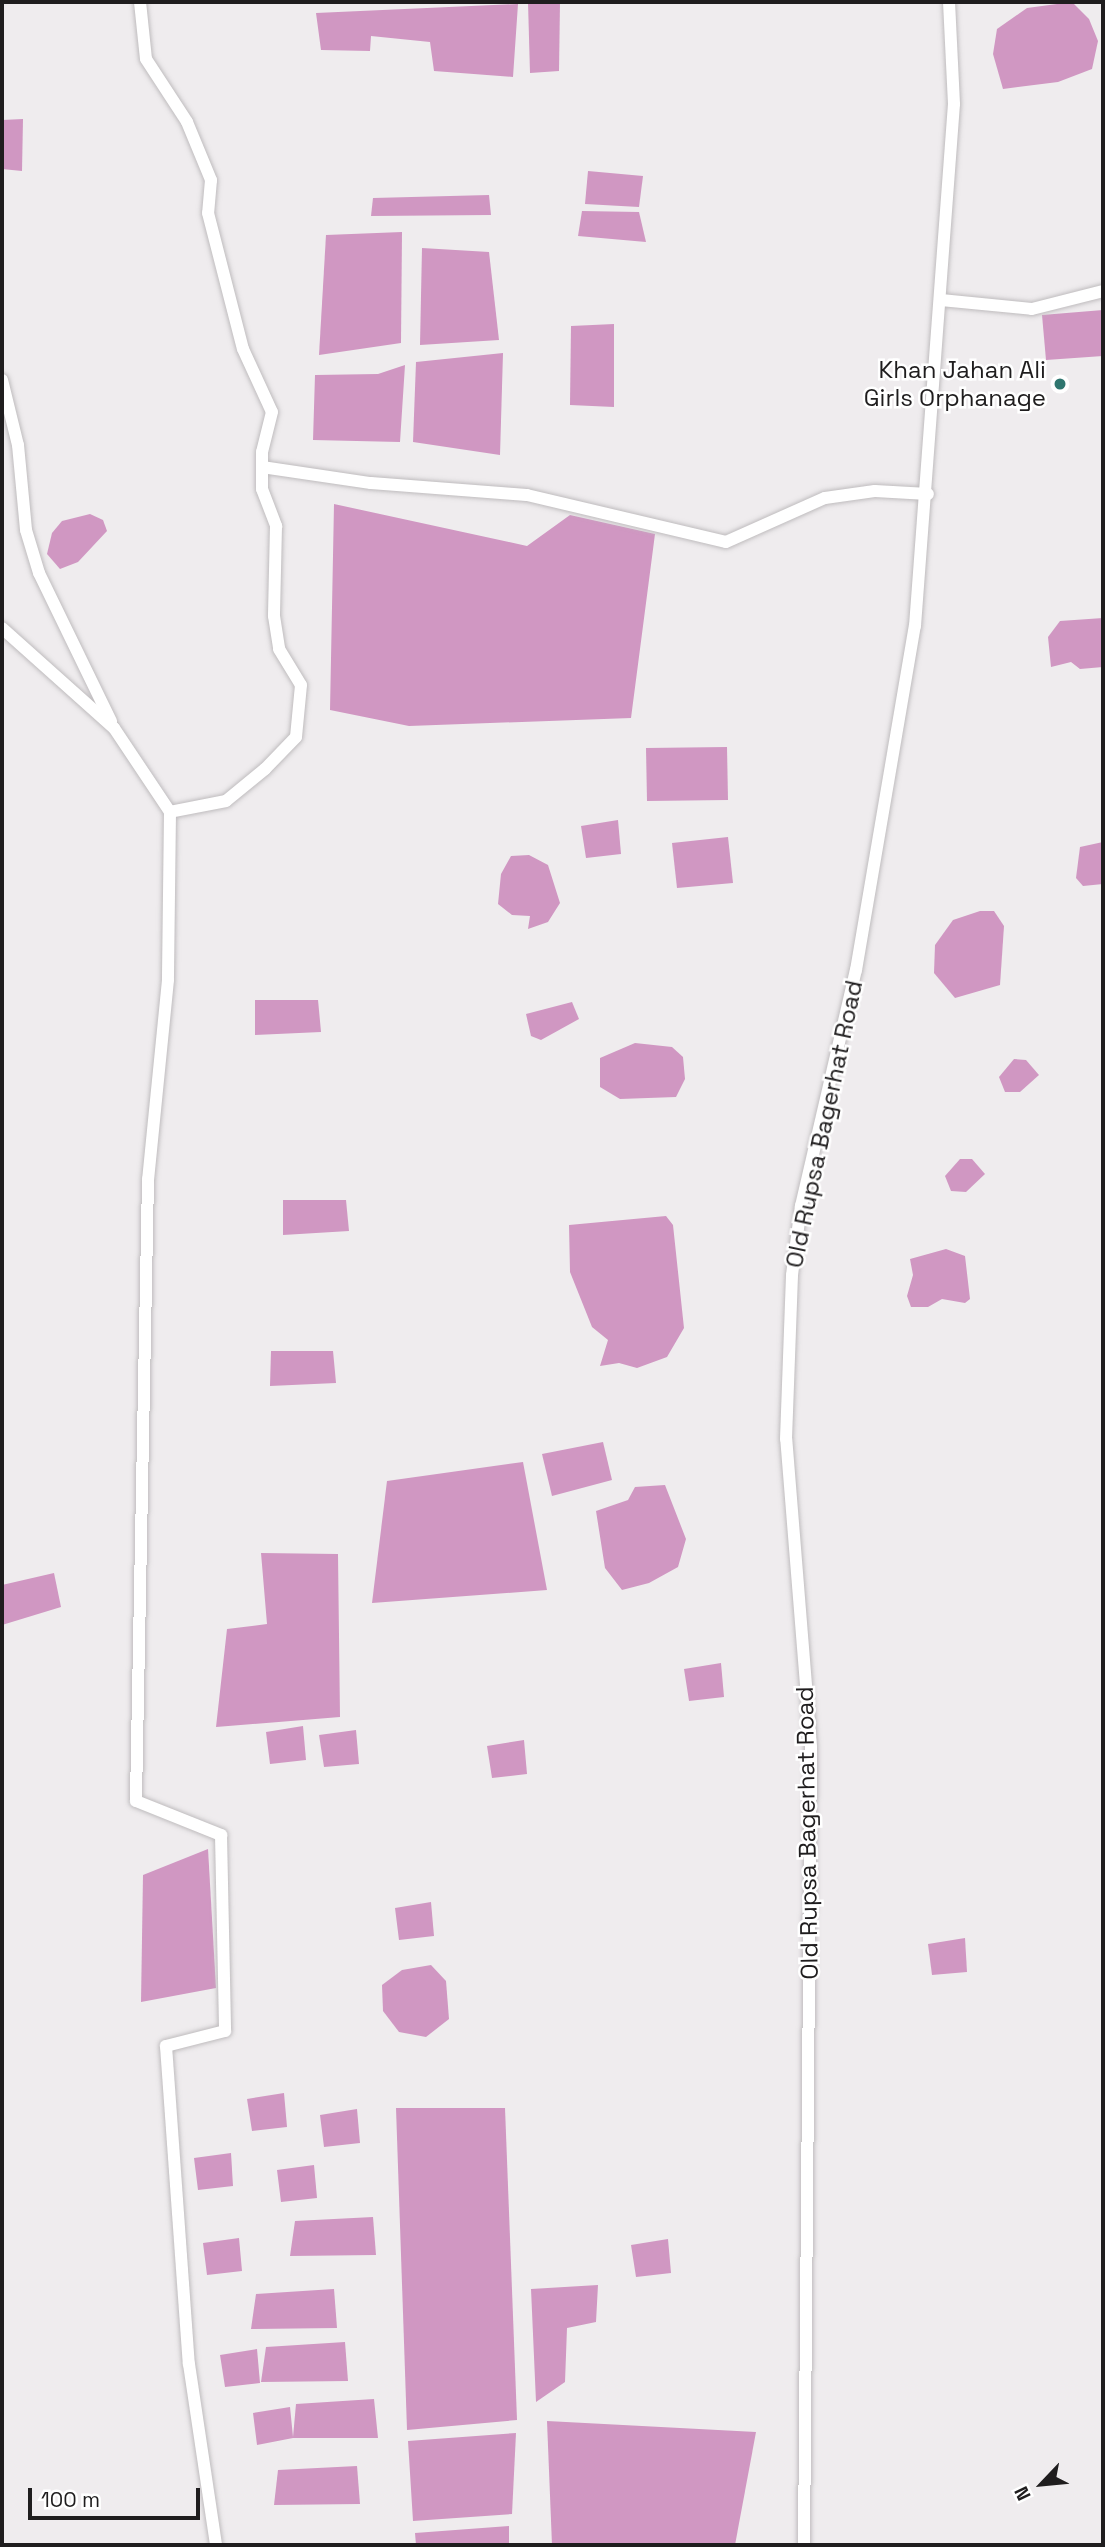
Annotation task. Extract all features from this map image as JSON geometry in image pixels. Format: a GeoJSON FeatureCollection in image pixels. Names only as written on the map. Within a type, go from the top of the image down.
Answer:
{"type":"FeatureCollection","features":[{"type":"Feature","properties":{"kind":"street"},"geometry":{"type":"LineString","coordinates":[[140,2],[146,59],[181,110],[211,180],[208,213],[243,349],[272,412],[262,467],[262,489],[276,526],[277,638],[301,685],[296,737],[226,801],[170,812]]}},
{"type":"Feature","properties":{"kind":"street","name":"Old Rupsa Bagerhat Road"},"geometry":{"type":"LineString","coordinates":[[804,2545],[811,1747],[786,1439],[792,1275],[801,1206],[858,956],[915,625],[928,494],[954,104],[949,2]]}},
{"type":"Feature","properties":{"kind":"street"},"geometry":{"type":"LineString","coordinates":[[941,300],[1032,309],[1103,291]]}},
{"type":"Feature","properties":{"kind":"street"},"geometry":{"type":"LineString","coordinates":[[2,380],[18,445],[26,530],[39,573],[114,728],[170,812],[168,980],[148,1179],[136,1801],[221,1835],[225,2031],[166,2046],[189,2364],[216,2545]]}},
{"type":"Feature","properties":{"kind":"street"},"geometry":{"type":"LineString","coordinates":[[262,467],[371,482],[527,495],[726,542],[825,498],[875,491],[928,494]]}},
{"type":"Feature","properties":{"kind":"street"},"geometry":{"type":"LineString","coordinates":[[2,628],[114,728]]}},
{"type":"Feature","properties":{"kind":"shaded area"},"geometry":{"type":"Polygon","coordinates":[[[528,2],[560,2],[559,71],[530,73],[528,2]]]}},
{"type":"Feature","properties":{"kind":"shaded area"},"geometry":{"type":"Polygon","coordinates":[[[1072,2],[1089,19],[1098,41],[1092,69],[1058,82],[1003,89],[993,54],[997,29],[1027,8],[1072,2]]]}},
{"type":"Feature","properties":{"kind":"shaded area"},"geometry":{"type":"Polygon","coordinates":[[[518,4],[513,77],[434,71],[430,42],[371,36],[370,51],[321,50],[316,13],[518,4]]]}},
{"type":"Feature","properties":{"kind":"shaded area"},"geometry":{"type":"Polygon","coordinates":[[[23,119],[22,171],[2,169],[2,120],[23,119]]]}},
{"type":"Feature","properties":{"kind":"shaded area"},"geometry":{"type":"Polygon","coordinates":[[[588,171],[643,176],[639,207],[585,204],[588,171]]]}},
{"type":"Feature","properties":{"kind":"shaded area"},"geometry":{"type":"Polygon","coordinates":[[[489,195],[491,215],[371,216],[373,198],[489,195]]]}},
{"type":"Feature","properties":{"kind":"shaded area"},"geometry":{"type":"Polygon","coordinates":[[[582,211],[639,212],[646,242],[578,236],[582,211]]]}},
{"type":"Feature","properties":{"kind":"shaded area"},"geometry":{"type":"Polygon","coordinates":[[[402,232],[401,343],[319,355],[326,235],[402,232]]]}},
{"type":"Feature","properties":{"kind":"shaded area"},"geometry":{"type":"Polygon","coordinates":[[[422,248],[489,252],[499,340],[420,345],[422,248]]]}},
{"type":"Feature","properties":{"kind":"shaded area"},"geometry":{"type":"Polygon","coordinates":[[[1103,310],[1103,356],[1046,360],[1042,315],[1103,310]]]}},
{"type":"Feature","properties":{"kind":"shaded area"},"geometry":{"type":"Polygon","coordinates":[[[614,324],[614,407],[570,405],[571,326],[614,324]]]}},
{"type":"Feature","properties":{"kind":"shaded area"},"geometry":{"type":"Polygon","coordinates":[[[503,353],[500,455],[413,442],[416,362],[503,353]]]}},
{"type":"Feature","properties":{"kind":"shaded area"},"geometry":{"type":"Polygon","coordinates":[[[405,365],[400,442],[313,440],[315,375],[378,374],[405,365]]]}},
{"type":"Feature","properties":{"kind":"shaded area"},"geometry":{"type":"Polygon","coordinates":[[[334,504],[527,546],[570,515],[655,534],[631,718],[409,726],[330,710],[334,504]]]}},
{"type":"Feature","properties":{"kind":"shaded area"},"geometry":{"type":"Polygon","coordinates":[[[90,514],[103,520],[107,531],[78,562],[60,569],[47,554],[52,533],[62,521],[90,514]]]}},
{"type":"Feature","properties":{"kind":"shaded area"},"geometry":{"type":"Polygon","coordinates":[[[1103,618],[1103,667],[1080,669],[1071,662],[1051,667],[1048,637],[1060,621],[1103,618]]]}},
{"type":"Feature","properties":{"kind":"shaded area"},"geometry":{"type":"Polygon","coordinates":[[[727,747],[728,800],[647,801],[646,748],[727,747]]]}},
{"type":"Feature","properties":{"kind":"shaded area"},"geometry":{"type":"Polygon","coordinates":[[[618,820],[621,854],[586,858],[581,826],[618,820]]]}},
{"type":"Feature","properties":{"kind":"shaded area"},"geometry":{"type":"Polygon","coordinates":[[[728,837],[733,883],[677,888],[672,843],[728,837]]]}},
{"type":"Feature","properties":{"kind":"shaded area"},"geometry":{"type":"Polygon","coordinates":[[[1103,842],[1103,884],[1083,886],[1076,878],[1080,847],[1103,842]]]}},
{"type":"Feature","properties":{"kind":"shaded area"},"geometry":{"type":"Polygon","coordinates":[[[529,855],[548,865],[560,903],[548,922],[528,929],[530,916],[512,915],[498,904],[501,874],[511,856],[529,855]]]}},
{"type":"Feature","properties":{"kind":"shaded area"},"geometry":{"type":"Polygon","coordinates":[[[980,911],[994,911],[1004,926],[1000,985],[955,998],[934,973],[935,945],[953,920],[980,911]]]}},
{"type":"Feature","properties":{"kind":"shaded area"},"geometry":{"type":"Polygon","coordinates":[[[255,1000],[318,1000],[321,1032],[255,1035],[255,1000]]]}},
{"type":"Feature","properties":{"kind":"shaded area"},"geometry":{"type":"Polygon","coordinates":[[[572,1002],[579,1019],[541,1040],[531,1036],[526,1014],[572,1002]]]}},
{"type":"Feature","properties":{"kind":"shaded area"},"geometry":{"type":"Polygon","coordinates":[[[635,1043],[672,1047],[683,1057],[685,1079],[676,1097],[620,1099],[600,1087],[600,1058],[635,1043]]]}},
{"type":"Feature","properties":{"kind":"shaded area"},"geometry":{"type":"Polygon","coordinates":[[[1014,1059],[1026,1060],[1039,1075],[1020,1092],[1005,1092],[999,1077],[1014,1059]]]}},
{"type":"Feature","properties":{"kind":"shaded area"},"geometry":{"type":"Polygon","coordinates":[[[960,1159],[972,1159],[985,1174],[966,1192],[951,1191],[945,1176],[960,1159]]]}},
{"type":"Feature","properties":{"kind":"shaded area"},"geometry":{"type":"Polygon","coordinates":[[[283,1200],[346,1200],[349,1231],[283,1235],[283,1200]]]}},
{"type":"Feature","properties":{"kind":"shaded area"},"geometry":{"type":"Polygon","coordinates":[[[666,1216],[673,1225],[684,1328],[667,1357],[637,1368],[619,1363],[600,1366],[608,1340],[592,1327],[570,1272],[569,1225],[666,1216]]]}},
{"type":"Feature","properties":{"kind":"shaded area"},"geometry":{"type":"Polygon","coordinates":[[[946,1249],[965,1256],[970,1299],[965,1303],[942,1299],[928,1307],[911,1307],[907,1296],[913,1275],[910,1259],[946,1249]]]}},
{"type":"Feature","properties":{"kind":"shaded area"},"geometry":{"type":"Polygon","coordinates":[[[271,1351],[333,1351],[336,1383],[270,1386],[271,1351]]]}},
{"type":"Feature","properties":{"kind":"shaded area"},"geometry":{"type":"Polygon","coordinates":[[[603,1442],[612,1480],[552,1496],[542,1454],[603,1442]]]}},
{"type":"Feature","properties":{"kind":"shaded area"},"geometry":{"type":"Polygon","coordinates":[[[523,1462],[547,1590],[372,1603],[387,1481],[523,1462]]]}},
{"type":"Feature","properties":{"kind":"shaded area"},"geometry":{"type":"Polygon","coordinates":[[[665,1485],[686,1539],[678,1567],[649,1583],[622,1590],[605,1568],[596,1511],[628,1500],[635,1487],[665,1485]]]}},
{"type":"Feature","properties":{"kind":"shaded area"},"geometry":{"type":"Polygon","coordinates":[[[261,1553],[338,1554],[340,1717],[216,1727],[227,1629],[267,1624],[261,1553]]]}},
{"type":"Feature","properties":{"kind":"shaded area"},"geometry":{"type":"Polygon","coordinates":[[[54,1573],[61,1607],[2,1625],[2,1585],[54,1573]]]}},
{"type":"Feature","properties":{"kind":"shaded area"},"geometry":{"type":"Polygon","coordinates":[[[721,1663],[724,1697],[689,1701],[684,1669],[721,1663]]]}},
{"type":"Feature","properties":{"kind":"shaded area"},"geometry":{"type":"Polygon","coordinates":[[[303,1726],[306,1760],[270,1764],[266,1732],[303,1726]]]}},
{"type":"Feature","properties":{"kind":"shaded area"},"geometry":{"type":"Polygon","coordinates":[[[356,1730],[359,1764],[324,1767],[319,1735],[356,1730]]]}},
{"type":"Feature","properties":{"kind":"shaded area"},"geometry":{"type":"Polygon","coordinates":[[[524,1740],[527,1774],[492,1778],[487,1746],[524,1740]]]}},
{"type":"Feature","properties":{"kind":"shaded area"},"geometry":{"type":"Polygon","coordinates":[[[208,1849],[216,1988],[141,2002],[143,1875],[208,1849]]]}},
{"type":"Feature","properties":{"kind":"shaded area"},"geometry":{"type":"Polygon","coordinates":[[[431,1902],[434,1936],[399,1940],[395,1908],[431,1902]]]}},
{"type":"Feature","properties":{"kind":"shaded area"},"geometry":{"type":"Polygon","coordinates":[[[965,1938],[967,1972],[932,1975],[928,1944],[965,1938]]]}},
{"type":"Feature","properties":{"kind":"shaded area"},"geometry":{"type":"Polygon","coordinates":[[[431,1965],[446,1981],[449,2019],[426,2037],[399,2032],[383,2011],[382,1985],[402,1970],[431,1965]]]}},
{"type":"Feature","properties":{"kind":"shaded area"},"geometry":{"type":"Polygon","coordinates":[[[284,2093],[287,2127],[252,2131],[247,2099],[284,2093]]]}},
{"type":"Feature","properties":{"kind":"shaded area"},"geometry":{"type":"Polygon","coordinates":[[[396,2108],[505,2108],[517,2420],[407,2430],[396,2108]]]}},
{"type":"Feature","properties":{"kind":"shaded area"},"geometry":{"type":"Polygon","coordinates":[[[357,2109],[360,2143],[324,2147],[320,2115],[357,2109]]]}},
{"type":"Feature","properties":{"kind":"shaded area"},"geometry":{"type":"Polygon","coordinates":[[[231,2153],[233,2186],[198,2190],[194,2158],[231,2153]]]}},
{"type":"Feature","properties":{"kind":"shaded area"},"geometry":{"type":"Polygon","coordinates":[[[314,2165],[317,2198],[281,2202],[277,2170],[314,2165]]]}},
{"type":"Feature","properties":{"kind":"shaded area"},"geometry":{"type":"Polygon","coordinates":[[[373,2217],[376,2255],[290,2256],[295,2221],[373,2217]]]}},
{"type":"Feature","properties":{"kind":"shaded area"},"geometry":{"type":"Polygon","coordinates":[[[239,2238],[242,2271],[207,2275],[203,2243],[239,2238]]]}},
{"type":"Feature","properties":{"kind":"shaded area"},"geometry":{"type":"Polygon","coordinates":[[[668,2239],[671,2273],[636,2277],[631,2245],[668,2239]]]}},
{"type":"Feature","properties":{"kind":"shaded area"},"geometry":{"type":"Polygon","coordinates":[[[598,2285],[596,2322],[567,2328],[565,2382],[536,2402],[531,2289],[598,2285]]]}},
{"type":"Feature","properties":{"kind":"shaded area"},"geometry":{"type":"Polygon","coordinates":[[[334,2289],[337,2328],[251,2329],[256,2294],[334,2289]]]}},
{"type":"Feature","properties":{"kind":"shaded area"},"geometry":{"type":"Polygon","coordinates":[[[345,2342],[348,2381],[261,2382],[266,2347],[345,2342]]]}},
{"type":"Feature","properties":{"kind":"shaded area"},"geometry":{"type":"Polygon","coordinates":[[[257,2349],[260,2383],[225,2387],[220,2355],[257,2349]]]}},
{"type":"Feature","properties":{"kind":"shaded area"},"geometry":{"type":"Polygon","coordinates":[[[374,2399],[378,2438],[293,2438],[257,2445],[253,2413],[290,2407],[293,2437],[296,2404],[374,2399]]]}},
{"type":"Feature","properties":{"kind":"shaded area"},"geometry":{"type":"Polygon","coordinates":[[[547,2421],[756,2432],[735,2545],[552,2545],[547,2421]]]}},
{"type":"Feature","properties":{"kind":"shaded area"},"geometry":{"type":"Polygon","coordinates":[[[516,2433],[512,2514],[413,2521],[408,2441],[516,2433]]]}},
{"type":"Feature","properties":{"kind":"shaded area"},"geometry":{"type":"Polygon","coordinates":[[[357,2466],[360,2504],[274,2505],[278,2470],[357,2466]]]}},
{"type":"Feature","properties":{"kind":"shaded area"},"geometry":{"type":"Polygon","coordinates":[[[509,2526],[509,2545],[416,2545],[415,2533],[509,2526]]]}},
{"type":"Feature","properties":{"kind":"place","name":"Khan Jahan Ali Girls Orphanage"},"geometry":{"type":"Point","coordinates":[1060,384]}}]}
